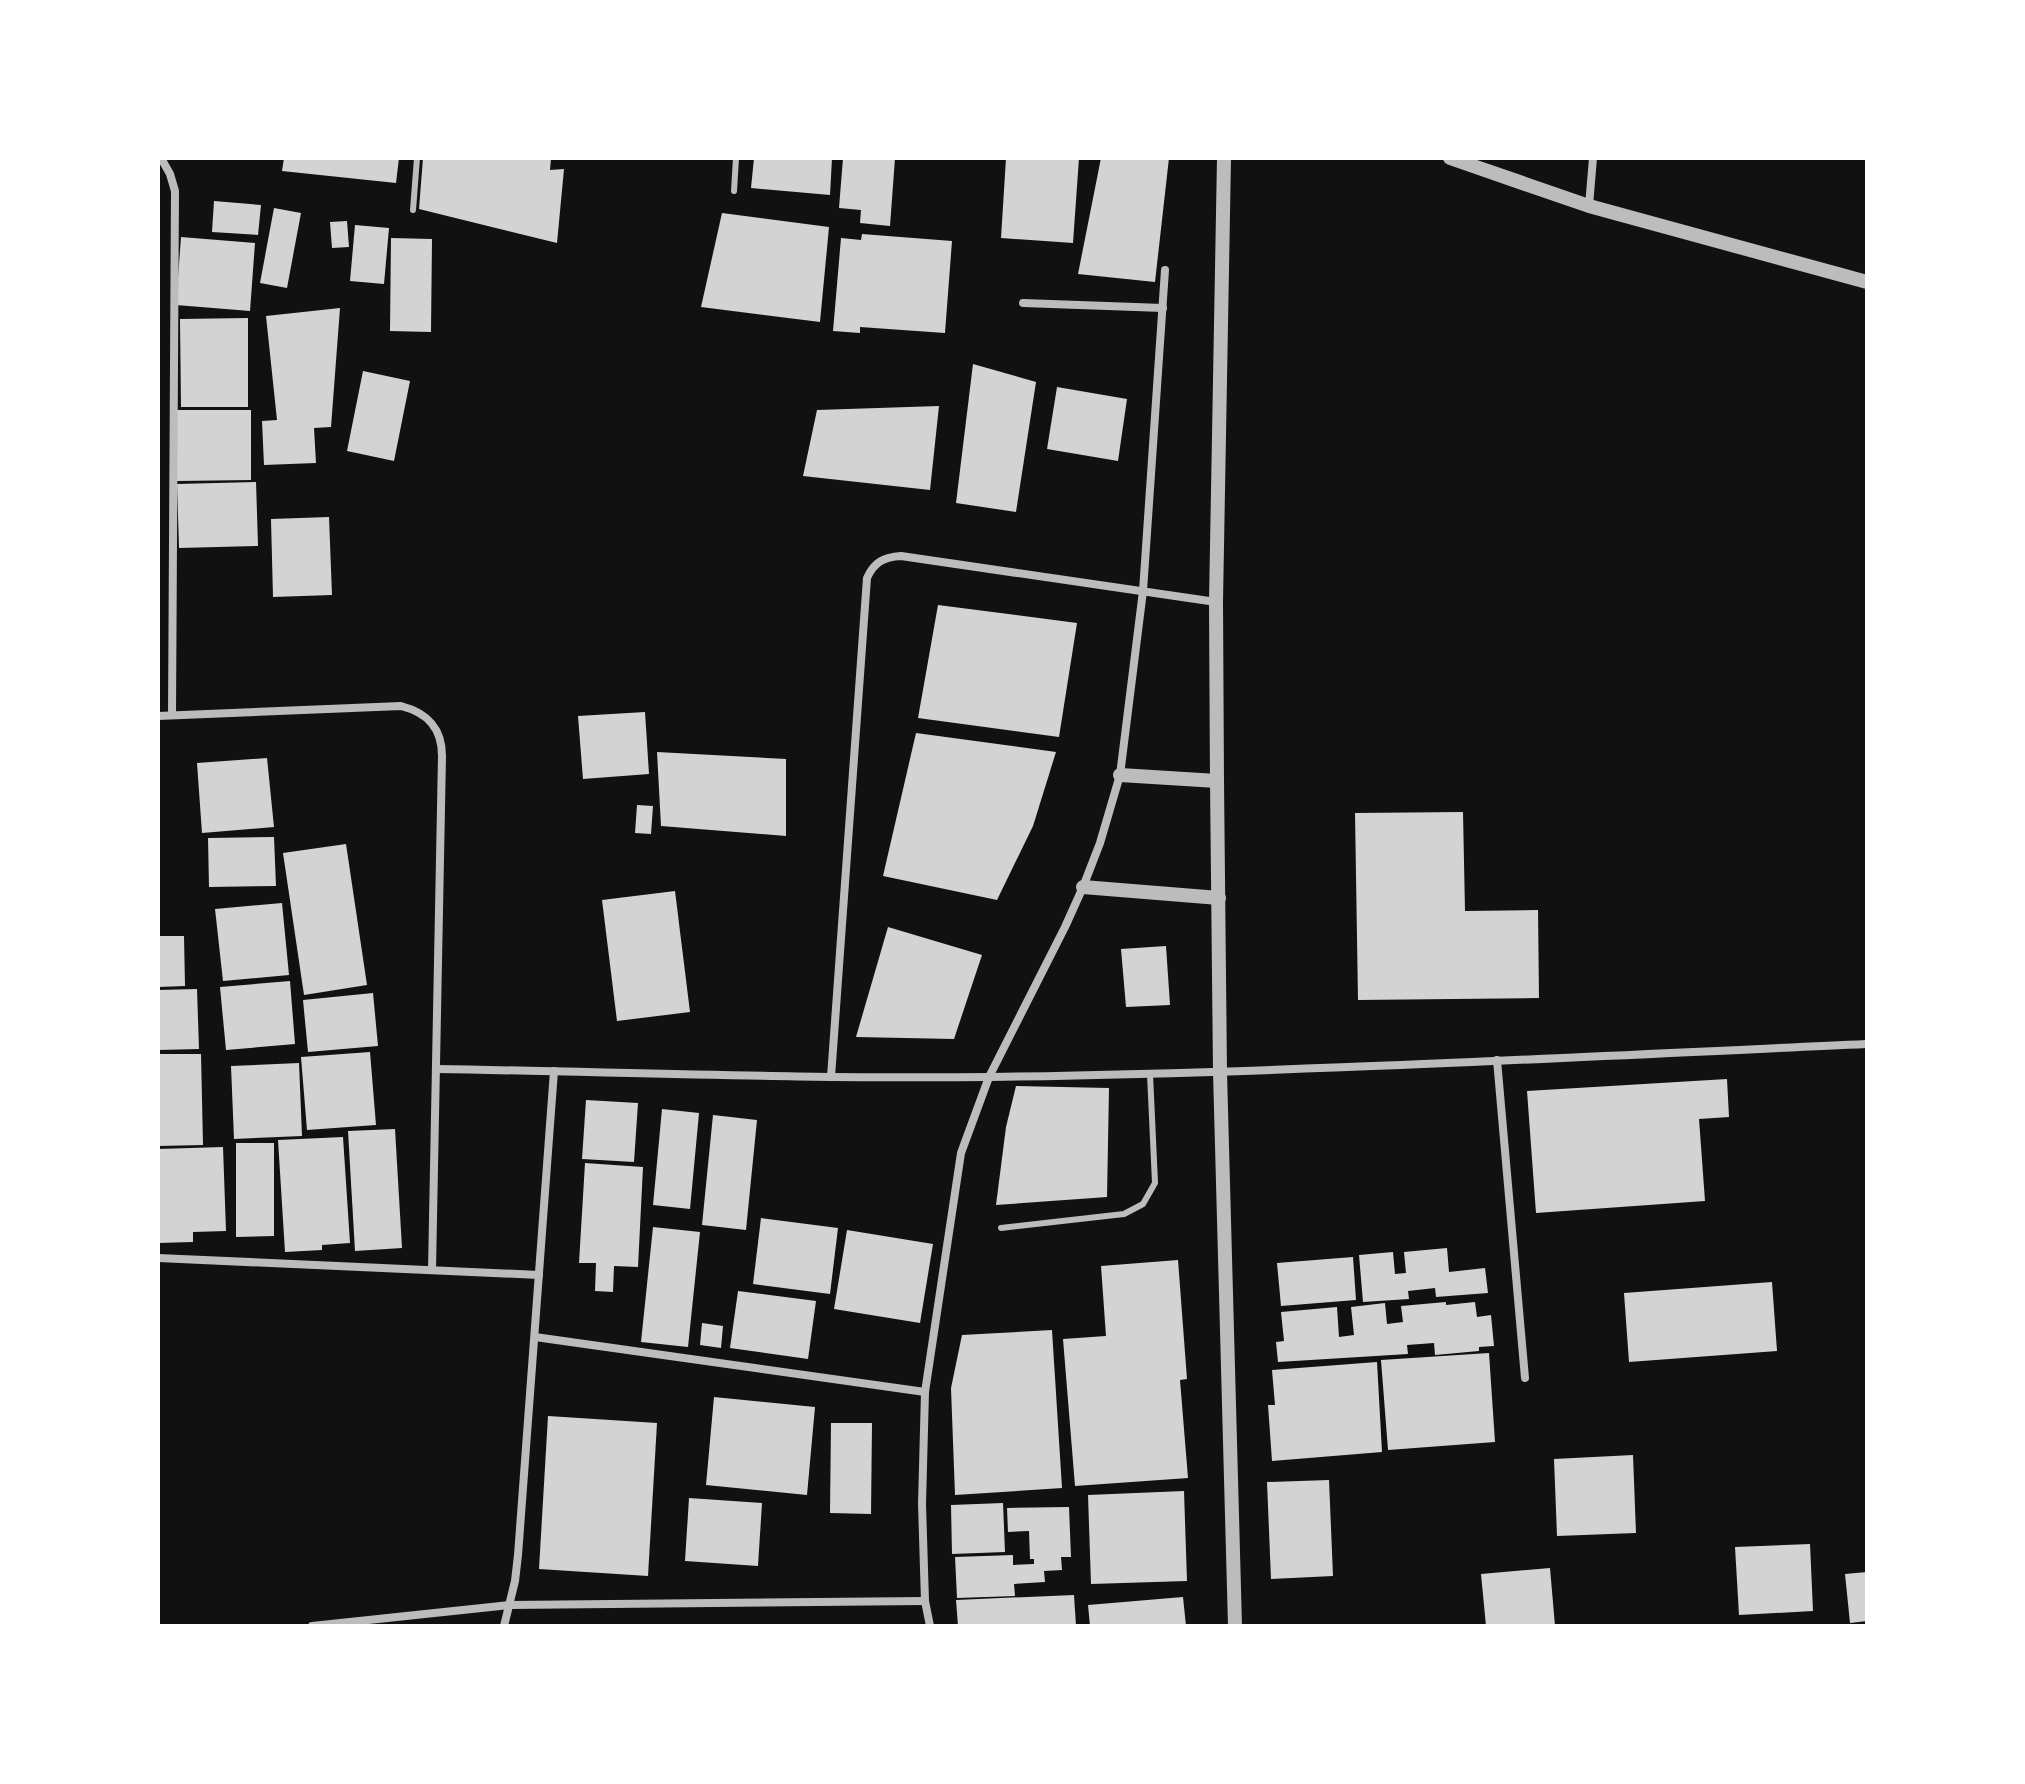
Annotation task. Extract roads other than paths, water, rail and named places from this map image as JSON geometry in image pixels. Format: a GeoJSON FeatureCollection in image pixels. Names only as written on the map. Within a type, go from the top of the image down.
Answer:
{"type":"FeatureCollection","features":[{"type":"Feature","properties":{"kind":"street"},"geometry":{"type":"LineString","coordinates":[[161,158],[175,191],[172,715]]}},
{"type":"Feature","properties":{"kind":"street"},"geometry":{"type":"LineString","coordinates":[[1224,158],[1216,602],[1217,781],[1220,1072],[1235,1626]]}},
{"type":"Feature","properties":{"kind":"street"},"geometry":{"type":"LineString","coordinates":[[1450,158],[1589,206],[1867,282]]}},
{"type":"Feature","properties":{"kind":"street"},"geometry":{"type":"LineString","coordinates":[[1589,206],[1593,158]]}},
{"type":"Feature","properties":{"kind":"street"},"geometry":{"type":"LineString","coordinates":[[930,1626],[925,1601],[922,1504],[925,1392],[961,1153],[989,1077],[1083,887],[1120,775],[1143,591],[1165,270]]}},
{"type":"Feature","properties":{"kind":"street"},"geometry":{"type":"LineString","coordinates":[[1023,303],[1163,308]]}},
{"type":"Feature","properties":{"kind":"street"},"geometry":{"type":"LineString","coordinates":[[831,1077],[867,588],[871,570],[888,557],[901,556],[1216,602]]}},
{"type":"Feature","properties":{"kind":"street"},"geometry":{"type":"LineString","coordinates":[[158,716],[401,706],[431,721],[442,743],[432,1270]]}},
{"type":"Feature","properties":{"kind":"street"},"geometry":{"type":"LineString","coordinates":[[1120,775],[1217,781]]}},
{"type":"Feature","properties":{"kind":"street"},"geometry":{"type":"LineString","coordinates":[[1083,887],[1219,898]]}},
{"type":"Feature","properties":{"kind":"street"},"geometry":{"type":"LineString","coordinates":[[436,1069],[989,1077],[1220,1072],[1867,1044]]}},
{"type":"Feature","properties":{"kind":"street"},"geometry":{"type":"LineString","coordinates":[[1497,1060],[1525,1378]]}},
{"type":"Feature","properties":{"kind":"street"},"geometry":{"type":"LineString","coordinates":[[504,1626],[515,1581],[554,1071]]}},
{"type":"Feature","properties":{"kind":"street"},"geometry":{"type":"LineString","coordinates":[[158,1258],[539,1275]]}},
{"type":"Feature","properties":{"kind":"street"},"geometry":{"type":"LineString","coordinates":[[535,1337],[925,1392]]}},
{"type":"Feature","properties":{"kind":"street"},"geometry":{"type":"LineString","coordinates":[[312,1626],[510,1605],[925,1601]]}},
{"type":"Feature","properties":{"kind":"lane"},"geometry":{"type":"LineString","coordinates":[[413,210],[417,158]]}},
{"type":"Feature","properties":{"kind":"lane"},"geometry":{"type":"LineString","coordinates":[[734,191],[736,158]]}},
{"type":"Feature","properties":{"kind":"lane"},"geometry":{"type":"LineString","coordinates":[[1001,1228],[1124,1214],[1143,1204],[1155,1183],[1150,1074]]}}]}
